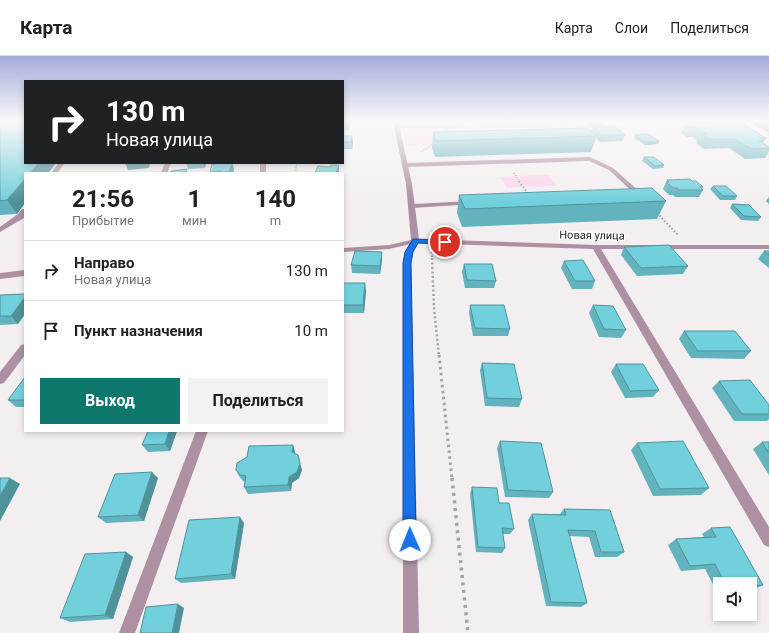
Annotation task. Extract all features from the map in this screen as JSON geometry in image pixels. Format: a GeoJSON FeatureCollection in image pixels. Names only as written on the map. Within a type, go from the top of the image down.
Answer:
{"type":"FeatureCollection","features":[{"type":"Feature","properties":{"kind":"street"},"geometry":{"type":"LineString","coordinates":[[401,148],[413,206],[416,241],[409,252],[407,263],[411,633]]}},
{"type":"Feature","properties":{"kind":"street"},"geometry":{"type":"LineString","coordinates":[[405,165],[590,159],[611,169],[638,193],[639,196],[628,197]]}},
{"type":"Feature","properties":{"kind":"street"},"geometry":{"type":"LineString","coordinates":[[55,172],[61,164]]}},
{"type":"Feature","properties":{"kind":"street"},"geometry":{"type":"LineString","coordinates":[[413,206],[478,203]]}},
{"type":"Feature","properties":{"kind":"street"},"geometry":{"type":"LineString","coordinates":[[0,230],[21,216],[24,212]]}},
{"type":"Feature","properties":{"kind":"street","name":"Новая улица"},"geometry":{"type":"LineString","coordinates":[[344,250],[389,247],[416,241],[596,247],[769,247]]}},
{"type":"Feature","properties":{"kind":"street"},"geometry":{"type":"LineString","coordinates":[[596,247],[769,540]]}},
{"type":"Feature","properties":{"kind":"street"},"geometry":{"type":"LineString","coordinates":[[0,276],[24,273]]}},
{"type":"Feature","properties":{"kind":"street"},"geometry":{"type":"LineString","coordinates":[[0,380],[24,349]]}},
{"type":"Feature","properties":{"kind":"street"},"geometry":{"type":"LineString","coordinates":[[127,633],[202,432]]}},
{"type":"Feature","properties":{"kind":"path"},"geometry":{"type":"LineString","coordinates":[[419,154],[428,148]]}},
{"type":"Feature","properties":{"kind":"path"},"geometry":{"type":"LineString","coordinates":[[507,162],[529,194]]}},
{"type":"Feature","properties":{"kind":"path"},"geometry":{"type":"LineString","coordinates":[[639,196],[689,247]]}},
{"type":"Feature","properties":{"kind":"path"},"geometry":{"type":"LineString","coordinates":[[432,241],[434,308],[468,633]]}},
{"type":"Feature","properties":{"kind":"shaded area"},"geometry":{"type":"Polygon","coordinates":[[[548,175],[557,186],[525,187],[518,176],[548,175]]]}},
{"type":"Feature","properties":{"kind":"shaded area"},"geometry":{"type":"Polygon","coordinates":[[[515,176],[523,187],[507,188],[500,177],[515,176]]]}},
{"type":"Feature","properties":{"kind":"building"},"geometry":{"type":"Polygon","coordinates":[[[0,148],[24,148],[24,164],[38,164],[31,172],[24,172],[24,180],[7,200],[0,201],[0,148]]]}},
{"type":"Feature","properties":{"kind":"building"},"geometry":{"type":"Polygon","coordinates":[[[749,148],[769,148],[769,148],[749,148]]]}},
{"type":"Feature","properties":{"kind":"building"},"geometry":{"type":"Polygon","coordinates":[[[644,157],[654,157],[664,165],[655,166],[644,157]]]}},
{"type":"Feature","properties":{"kind":"building"},"geometry":{"type":"Polygon","coordinates":[[[212,164],[232,164],[229,172],[210,172],[212,164]]]}},
{"type":"Feature","properties":{"kind":"building"},"geometry":{"type":"Polygon","coordinates":[[[331,165],[339,165],[336,172],[315,172],[318,166],[330,167],[331,165]]]}},
{"type":"Feature","properties":{"kind":"building"},"geometry":{"type":"Polygon","coordinates":[[[187,169],[186,172],[171,171],[187,169]]]}},
{"type":"Feature","properties":{"kind":"building"},"geometry":{"type":"Polygon","coordinates":[[[690,179],[692,181],[696,181],[703,187],[700,187],[703,190],[679,190],[677,188],[673,188],[666,182],[669,182],[667,180],[690,179]]]}},
{"type":"Feature","properties":{"kind":"building"},"geometry":{"type":"Polygon","coordinates":[[[713,186],[726,186],[737,196],[723,196],[713,186]]]}},
{"type":"Feature","properties":{"kind":"building"},"geometry":{"type":"Polygon","coordinates":[[[652,188],[666,201],[465,209],[459,195],[652,188]]]}},
{"type":"Feature","properties":{"kind":"building"},"geometry":{"type":"Polygon","coordinates":[[[732,204],[749,205],[761,217],[744,216],[732,204]]]}},
{"type":"Feature","properties":{"kind":"building"},"geometry":{"type":"Polygon","coordinates":[[[669,245],[688,266],[641,268],[624,247],[669,245]]]}},
{"type":"Feature","properties":{"kind":"building"},"geometry":{"type":"Polygon","coordinates":[[[355,251],[382,252],[380,266],[351,265],[355,251]]]}},
{"type":"Feature","properties":{"kind":"building"},"geometry":{"type":"Polygon","coordinates":[[[583,260],[595,281],[575,281],[564,261],[583,260]]]}},
{"type":"Feature","properties":{"kind":"building"},"geometry":{"type":"Polygon","coordinates":[[[464,264],[492,264],[496,281],[467,280],[464,264]]]}},
{"type":"Feature","properties":{"kind":"building"},"geometry":{"type":"Polygon","coordinates":[[[344,283],[365,283],[363,305],[344,305],[344,283]]]}},
{"type":"Feature","properties":{"kind":"building"},"geometry":{"type":"Polygon","coordinates":[[[24,294],[24,298],[11,316],[0,316],[0,295],[24,294]]]}},
{"type":"Feature","properties":{"kind":"building"},"geometry":{"type":"Polygon","coordinates":[[[470,305],[504,305],[510,329],[475,328],[470,305]]]}},
{"type":"Feature","properties":{"kind":"building"},"geometry":{"type":"Polygon","coordinates":[[[593,305],[613,306],[626,330],[604,329],[593,305]]]}},
{"type":"Feature","properties":{"kind":"building"},"geometry":{"type":"Polygon","coordinates":[[[684,331],[735,331],[751,351],[698,351],[684,331]]]}},
{"type":"Feature","properties":{"kind":"building"},"geometry":{"type":"Polygon","coordinates":[[[482,363],[514,364],[522,399],[487,398],[482,363]]]}},
{"type":"Feature","properties":{"kind":"building"},"geometry":{"type":"Polygon","coordinates":[[[616,364],[643,364],[659,390],[630,391],[616,364]]]}},
{"type":"Feature","properties":{"kind":"building"},"geometry":{"type":"Polygon","coordinates":[[[24,378],[24,400],[8,400],[24,378]]]}},
{"type":"Feature","properties":{"kind":"building"},"geometry":{"type":"Polygon","coordinates":[[[750,380],[769,405],[769,414],[742,414],[719,381],[750,380]]]}},
{"type":"Feature","properties":{"kind":"building"},"geometry":{"type":"Polygon","coordinates":[[[148,432],[169,432],[165,444],[142,445],[148,432]]]}},
{"type":"Feature","properties":{"kind":"building"},"geometry":{"type":"Polygon","coordinates":[[[500,441],[541,443],[553,492],[508,490],[500,441]]]}},
{"type":"Feature","properties":{"kind":"building"},"geometry":{"type":"Polygon","coordinates":[[[683,441],[709,488],[660,489],[637,443],[683,441]]]}},
{"type":"Feature","properties":{"kind":"building"},"geometry":{"type":"Polygon","coordinates":[[[762,442],[769,442],[769,453],[762,442]]]}},
{"type":"Feature","properties":{"kind":"building"},"geometry":{"type":"Polygon","coordinates":[[[293,445],[292,452],[298,455],[300,463],[297,472],[289,477],[288,485],[244,487],[246,476],[240,475],[236,470],[237,463],[247,457],[249,446],[293,445]]]}},
{"type":"Feature","properties":{"kind":"building"},"geometry":{"type":"Polygon","coordinates":[[[152,472],[138,515],[98,517],[115,474],[152,472]]]}},
{"type":"Feature","properties":{"kind":"building"},"geometry":{"type":"Polygon","coordinates":[[[0,478],[10,478],[0,496],[0,478]]]}},
{"type":"Feature","properties":{"kind":"building"},"geometry":{"type":"Polygon","coordinates":[[[472,487],[497,488],[499,503],[509,503],[514,529],[502,528],[505,548],[478,547],[472,487]]]}},
{"type":"Feature","properties":{"kind":"building"},"geometry":{"type":"Polygon","coordinates":[[[564,509],[610,510],[624,552],[601,552],[595,531],[568,530],[587,603],[551,602],[532,514],[566,515],[564,509]]]}},
{"type":"Feature","properties":{"kind":"building"},"geometry":{"type":"Polygon","coordinates":[[[240,517],[231,574],[175,579],[189,520],[240,517]]]}},
{"type":"Feature","properties":{"kind":"building"},"geometry":{"type":"Polygon","coordinates":[[[730,527],[763,585],[757,585],[757,577],[722,577],[715,564],[690,566],[676,539],[716,537],[711,528],[730,527]]]}},
{"type":"Feature","properties":{"kind":"building"},"geometry":{"type":"Polygon","coordinates":[[[126,552],[105,615],[60,618],[85,554],[126,552]]]}},
{"type":"Feature","properties":{"kind":"building"},"geometry":{"type":"Polygon","coordinates":[[[178,604],[172,633],[140,633],[146,607],[178,604]]]}},
{"type":"Feature","properties":{"kind":"route"},"geometry":{"type":"LineString","coordinates":[[410,540],[407,263],[409,252],[416,241],[445,242]]}}]}
